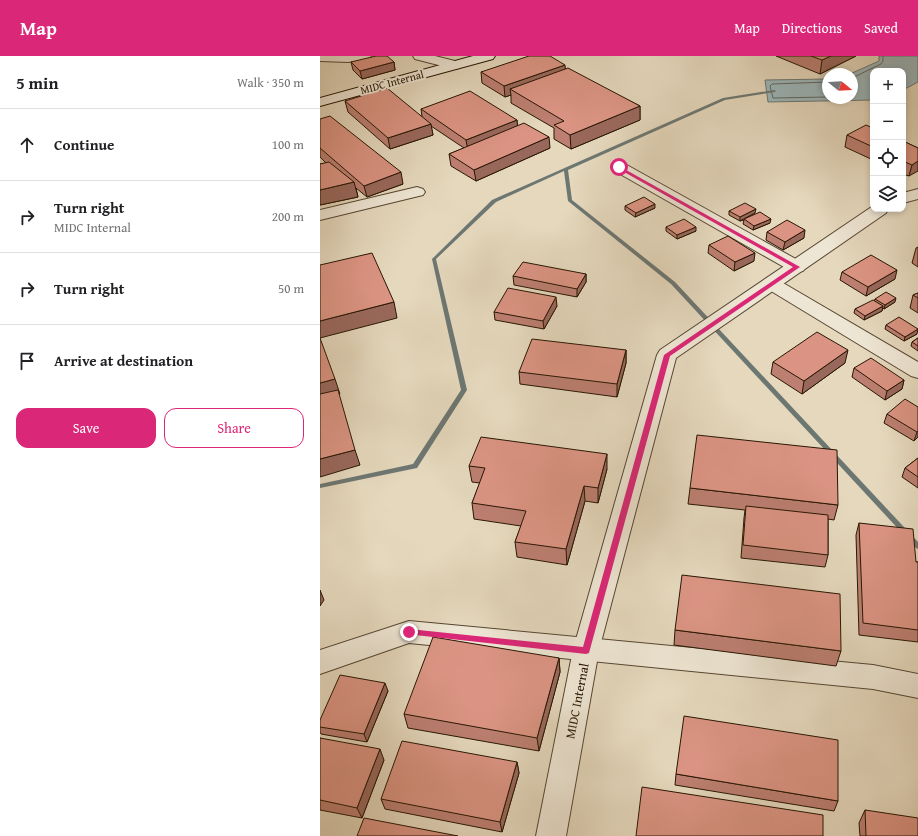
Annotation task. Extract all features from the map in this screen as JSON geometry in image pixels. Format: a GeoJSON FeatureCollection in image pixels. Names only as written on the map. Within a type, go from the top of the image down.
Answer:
{"type":"FeatureCollection","features":[{"type":"Feature","properties":{"kind":"street"},"geometry":{"type":"LineString","coordinates":[[322,63],[339,57],[364,56]]}},
{"type":"Feature","properties":{"kind":"street"},"geometry":{"type":"LineString","coordinates":[[420,56],[454,66]]}},
{"type":"Feature","properties":{"kind":"street","name":"MIDC Internal"},"geometry":{"type":"LineString","coordinates":[[320,102],[488,56]]}},
{"type":"Feature","properties":{"kind":"street"},"geometry":{"type":"LineString","coordinates":[[619,167],[797,267]]}},
{"type":"Feature","properties":{"kind":"street"},"geometry":{"type":"LineString","coordinates":[[320,215],[417,192]]}},
{"type":"Feature","properties":{"kind":"street"},"geometry":{"type":"LineString","coordinates":[[906,197],[918,194]]}},
{"type":"Feature","properties":{"kind":"street","name":"MIDC Internal"},"geometry":{"type":"LineString","coordinates":[[551,836],[586,650],[667,355],[876,212]]}},
{"type":"Feature","properties":{"kind":"street"},"geometry":{"type":"LineString","coordinates":[[772,284],[918,371]]}},
{"type":"Feature","properties":{"kind":"street"},"geometry":{"type":"LineString","coordinates":[[320,662],[409,632],[873,677],[918,686]]}},
{"type":"Feature","properties":{"kind":"water"},"geometry":{"type":"Polygon","coordinates":[[[879,56],[918,56],[918,82],[906,88],[906,68],[870,68],[870,100],[858,100],[858,70],[879,61],[879,56]]]}},
{"type":"Feature","properties":{"kind":"water"},"geometry":{"type":"Polygon","coordinates":[[[822,79],[822,101],[768,102],[765,80],[822,79]]]}},
{"type":"Feature","properties":{"kind":"building"},"geometry":{"type":"Polygon","coordinates":[[[376,56],[387,56],[394,62],[360,71],[351,62],[376,56]]]}},
{"type":"Feature","properties":{"kind":"building"},"geometry":{"type":"Polygon","coordinates":[[[529,56],[550,56],[565,65],[504,86],[481,72],[529,56]]]}},
{"type":"Feature","properties":{"kind":"building"},"geometry":{"type":"Polygon","coordinates":[[[811,56],[831,56],[822,60],[811,56]]]}},
{"type":"Feature","properties":{"kind":"building"},"geometry":{"type":"Polygon","coordinates":[[[568,68],[640,106],[570,135],[554,125],[564,121],[510,89],[568,68]]]}},
{"type":"Feature","properties":{"kind":"building"},"geometry":{"type":"Polygon","coordinates":[[[387,88],[431,124],[388,138],[345,101],[387,88]]]}},
{"type":"Feature","properties":{"kind":"building"},"geometry":{"type":"Polygon","coordinates":[[[470,91],[517,120],[466,140],[421,109],[470,91]]]}},
{"type":"Feature","properties":{"kind":"building"},"geometry":{"type":"Polygon","coordinates":[[[330,116],[401,172],[364,186],[320,148],[320,119],[330,116]]]}},
{"type":"Feature","properties":{"kind":"building"},"geometry":{"type":"Polygon","coordinates":[[[524,123],[549,137],[474,170],[449,154],[524,123]]]}},
{"type":"Feature","properties":{"kind":"building"},"geometry":{"type":"Polygon","coordinates":[[[866,125],[870,127],[870,146],[847,135],[866,125]]]}},
{"type":"Feature","properties":{"kind":"building"},"geometry":{"type":"Polygon","coordinates":[[[906,142],[918,148],[918,161],[912,165],[906,162],[906,142]]]}},
{"type":"Feature","properties":{"kind":"building"},"geometry":{"type":"Polygon","coordinates":[[[329,162],[354,182],[320,190],[320,164],[329,162]]]}},
{"type":"Feature","properties":{"kind":"building"},"geometry":{"type":"Polygon","coordinates":[[[644,197],[655,204],[636,213],[625,206],[644,197]]]}},
{"type":"Feature","properties":{"kind":"building"},"geometry":{"type":"Polygon","coordinates":[[[745,203],[756,209],[740,217],[729,211],[745,203]]]}},
{"type":"Feature","properties":{"kind":"building"},"geometry":{"type":"Polygon","coordinates":[[[760,212],[771,219],[754,226],[744,219],[760,212]]]}},
{"type":"Feature","properties":{"kind":"building"},"geometry":{"type":"Polygon","coordinates":[[[684,219],[696,227],[677,235],[666,227],[684,219]]]}},
{"type":"Feature","properties":{"kind":"building"},"geometry":{"type":"Polygon","coordinates":[[[787,220],[805,230],[785,242],[767,232],[787,220]]]}},
{"type":"Feature","properties":{"kind":"building"},"geometry":{"type":"Polygon","coordinates":[[[728,236],[755,253],[735,262],[709,245],[728,236]]]}},
{"type":"Feature","properties":{"kind":"building"},"geometry":{"type":"Polygon","coordinates":[[[372,253],[394,302],[320,321],[320,265],[372,253]]]}},
{"type":"Feature","properties":{"kind":"building"},"geometry":{"type":"Polygon","coordinates":[[[871,255],[897,270],[868,287],[842,272],[871,255]]]}},
{"type":"Feature","properties":{"kind":"building"},"geometry":{"type":"Polygon","coordinates":[[[523,262],[586,274],[577,289],[513,276],[523,262]]]}},
{"type":"Feature","properties":{"kind":"building"},"geometry":{"type":"Polygon","coordinates":[[[508,288],[556,297],[543,321],[494,312],[508,288]]]}},
{"type":"Feature","properties":{"kind":"building"},"geometry":{"type":"Polygon","coordinates":[[[886,292],[896,298],[885,305],[875,299],[886,292]]]}},
{"type":"Feature","properties":{"kind":"building"},"geometry":{"type":"Polygon","coordinates":[[[918,293],[918,298],[913,295],[918,293]]]}},
{"type":"Feature","properties":{"kind":"building"},"geometry":{"type":"Polygon","coordinates":[[[873,300],[883,306],[865,316],[855,309],[873,300]]]}},
{"type":"Feature","properties":{"kind":"building"},"geometry":{"type":"Polygon","coordinates":[[[899,317],[918,329],[905,337],[886,325],[899,317]]]}},
{"type":"Feature","properties":{"kind":"building"},"geometry":{"type":"Polygon","coordinates":[[[817,332],[848,350],[804,381],[773,362],[817,332]]]}},
{"type":"Feature","properties":{"kind":"building"},"geometry":{"type":"Polygon","coordinates":[[[320,338],[335,379],[320,383],[320,338]]]}},
{"type":"Feature","properties":{"kind":"building"},"geometry":{"type":"Polygon","coordinates":[[[918,338],[918,346],[912,342],[918,338]]]}},
{"type":"Feature","properties":{"kind":"building"},"geometry":{"type":"Polygon","coordinates":[[[532,339],[626,350],[617,384],[519,372],[532,339]]]}},
{"type":"Feature","properties":{"kind":"building"},"geometry":{"type":"Polygon","coordinates":[[[871,358],[904,380],[887,391],[854,368],[871,358]]]}},
{"type":"Feature","properties":{"kind":"building"},"geometry":{"type":"Polygon","coordinates":[[[338,390],[355,450],[320,459],[320,394],[338,390]]]}},
{"type":"Feature","properties":{"kind":"building"},"geometry":{"type":"Polygon","coordinates":[[[905,399],[918,407],[917,432],[887,414],[905,399]]]}},
{"type":"Feature","properties":{"kind":"building"},"geometry":{"type":"Polygon","coordinates":[[[697,435],[837,450],[838,505],[690,488],[697,435]]]}},
{"type":"Feature","properties":{"kind":"building"},"geometry":{"type":"Polygon","coordinates":[[[481,437],[607,454],[598,488],[584,486],[566,549],[515,542],[526,511],[472,503],[485,468],[469,466],[481,437]]]}},
{"type":"Feature","properties":{"kind":"building"},"geometry":{"type":"Polygon","coordinates":[[[918,458],[918,477],[905,468],[918,458]]]}},
{"type":"Feature","properties":{"kind":"building"},"geometry":{"type":"Polygon","coordinates":[[[746,506],[828,515],[828,555],[743,545],[746,506]]]}},
{"type":"Feature","properties":{"kind":"building"},"geometry":{"type":"Polygon","coordinates":[[[859,523],[913,529],[916,562],[918,562],[918,630],[863,623],[859,523]]]}},
{"type":"Feature","properties":{"kind":"building"},"geometry":{"type":"Polygon","coordinates":[[[682,575],[840,594],[841,651],[675,630],[682,575]]]}},
{"type":"Feature","properties":{"kind":"building"},"geometry":{"type":"Polygon","coordinates":[[[433,637],[559,658],[537,738],[404,714],[433,637]]]}},
{"type":"Feature","properties":{"kind":"building"},"geometry":{"type":"Polygon","coordinates":[[[340,675],[385,683],[364,734],[320,727],[320,720],[340,675]]]}},
{"type":"Feature","properties":{"kind":"building"},"geometry":{"type":"Polygon","coordinates":[[[684,716],[838,740],[838,801],[676,774],[684,716]]]}},
{"type":"Feature","properties":{"kind":"building"},"geometry":{"type":"Polygon","coordinates":[[[320,738],[380,749],[357,808],[320,800],[320,738]]]}},
{"type":"Feature","properties":{"kind":"building"},"geometry":{"type":"Polygon","coordinates":[[[402,741],[517,762],[500,822],[381,799],[402,741]]]}},
{"type":"Feature","properties":{"kind":"building"},"geometry":{"type":"Polygon","coordinates":[[[642,787],[823,815],[823,836],[636,836],[642,787]]]}},
{"type":"Feature","properties":{"kind":"building"},"geometry":{"type":"Polygon","coordinates":[[[865,810],[918,818],[918,836],[866,836],[865,810]]]}},
{"type":"Feature","properties":{"kind":"building"},"geometry":{"type":"Polygon","coordinates":[[[364,818],[458,836],[357,836],[364,818]]]}},
{"type":"Feature","properties":{"kind":"waterway"},"geometry":{"type":"LineString","coordinates":[[566,169],[724,99],[774,91]]}},
{"type":"Feature","properties":{"kind":"waterway"},"geometry":{"type":"LineString","coordinates":[[320,486],[415,466],[464,390],[434,259],[494,201],[566,169]]}},
{"type":"Feature","properties":{"kind":"waterway"},"geometry":{"type":"LineString","coordinates":[[566,169],[570,200],[673,283],[918,546]]}},
{"type":"Feature","properties":{"kind":"route"},"geometry":{"type":"LineString","coordinates":[[409,632],[586,650],[667,355],[797,267],[619,167]]}}]}
